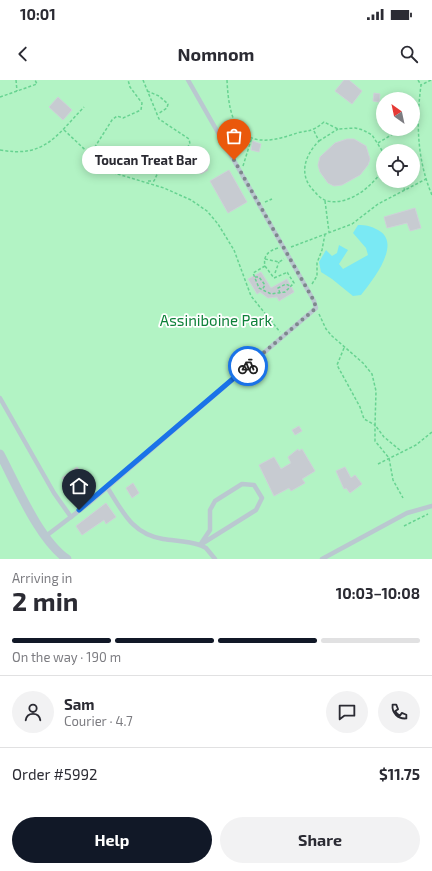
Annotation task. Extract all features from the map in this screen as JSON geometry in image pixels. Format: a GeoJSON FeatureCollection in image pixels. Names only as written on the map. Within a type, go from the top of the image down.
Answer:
{"type":"FeatureCollection","features":[{"type":"Feature","properties":{"kind":"street"},"geometry":{"type":"LineString","coordinates":[[0,454],[36,522],[56,549],[67,559]]}},
{"type":"Feature","properties":{"kind":"lane"},"geometry":{"type":"LineString","coordinates":[[46,536],[107,487],[316,308],[289,256],[188,80]]}},
{"type":"Feature","properties":{"kind":"lane"},"geometry":{"type":"LineString","coordinates":[[0,398],[54,493],[71,517]]}},
{"type":"Feature","properties":{"kind":"lane"},"geometry":{"type":"LineString","coordinates":[[242,484],[254,485],[262,498],[256,510],[200,545],[210,530],[210,510],[215,500],[242,484]]}},
{"type":"Feature","properties":{"kind":"lane"},"geometry":{"type":"LineString","coordinates":[[107,487],[126,517],[141,532],[154,537],[200,545],[206,548],[215,559]]}},
{"type":"Feature","properties":{"kind":"lane"},"geometry":{"type":"LineString","coordinates":[[322,559],[328,558],[407,513],[432,506]]}},
{"type":"Feature","properties":{"kind":"path"},"geometry":{"type":"LineString","coordinates":[[16,80],[17,91]]}},
{"type":"Feature","properties":{"kind":"path"},"geometry":{"type":"LineString","coordinates":[[0,97],[23,88],[33,86],[37,84],[35,80]]}},
{"type":"Feature","properties":{"kind":"path"},"geometry":{"type":"LineString","coordinates":[[93,157],[93,150],[112,120],[117,116],[123,118],[141,110],[142,103],[130,87],[128,80]]}},
{"type":"Feature","properties":{"kind":"path"},"geometry":{"type":"LineString","coordinates":[[143,80],[159,119],[189,139],[190,144],[177,160],[160,168],[154,181],[143,181]]}},
{"type":"Feature","properties":{"kind":"path"},"geometry":{"type":"LineString","coordinates":[[227,80],[228,102],[232,116],[238,129],[251,137]]}},
{"type":"Feature","properties":{"kind":"path"},"geometry":{"type":"LineString","coordinates":[[418,80],[421,86],[420,97]]}},
{"type":"Feature","properties":{"kind":"path"},"geometry":{"type":"LineString","coordinates":[[421,86],[432,80]]}},
{"type":"Feature","properties":{"kind":"path"},"geometry":{"type":"LineString","coordinates":[[147,91],[159,96],[168,104],[167,108],[158,114]]}},
{"type":"Feature","properties":{"kind":"path"},"geometry":{"type":"LineString","coordinates":[[0,150],[19,153],[32,151],[45,145],[64,130],[84,107]]}},
{"type":"Feature","properties":{"kind":"path"},"geometry":{"type":"LineString","coordinates":[[220,135],[251,137],[269,141],[302,132],[314,131],[324,122],[338,129]]}},
{"type":"Feature","properties":{"kind":"path"},"geometry":{"type":"LineString","coordinates":[[376,181],[347,199],[336,202],[326,201],[310,186],[304,171],[307,157],[319,141],[338,129],[355,128],[363,130],[372,135],[378,143],[390,136]]}},
{"type":"Feature","properties":{"kind":"path"},"geometry":{"type":"LineString","coordinates":[[64,130],[106,168],[120,175],[143,181],[191,200],[207,211],[214,218],[234,250],[251,296],[283,335]]}},
{"type":"Feature","properties":{"kind":"path"},"geometry":{"type":"LineString","coordinates":[[314,131],[319,141]]}},
{"type":"Feature","properties":{"kind":"path"},"geometry":{"type":"LineString","coordinates":[[419,136],[420,158],[432,195]]}},
{"type":"Feature","properties":{"kind":"path"},"geometry":{"type":"LineString","coordinates":[[241,172],[251,137]]}},
{"type":"Feature","properties":{"kind":"path"},"geometry":{"type":"LineString","coordinates":[[294,266],[287,272],[274,278],[265,266],[265,259],[271,250],[284,248],[352,224],[378,204],[426,179]]}},
{"type":"Feature","properties":{"kind":"path"},"geometry":{"type":"LineString","coordinates":[[260,205],[272,199]]}},
{"type":"Feature","properties":{"kind":"path"},"geometry":{"type":"LineString","coordinates":[[326,201],[324,204],[329,232]]}},
{"type":"Feature","properties":{"kind":"path"},"geometry":{"type":"LineString","coordinates":[[307,289],[318,276],[317,263],[322,250],[325,234]]}},
{"type":"Feature","properties":{"kind":"path"},"geometry":{"type":"LineString","coordinates":[[276,276],[275,273],[279,262],[289,256]]}},
{"type":"Feature","properties":{"kind":"path"},"geometry":{"type":"LineString","coordinates":[[265,259],[279,262]]}},
{"type":"Feature","properties":{"kind":"path"},"geometry":{"type":"LineString","coordinates":[[265,266],[253,273],[256,284],[262,290],[271,294],[285,292],[294,283],[287,272]]}},
{"type":"Feature","properties":{"kind":"path"},"geometry":{"type":"LineString","coordinates":[[271,274],[275,273]]}},
{"type":"Feature","properties":{"kind":"path"},"geometry":{"type":"LineString","coordinates":[[255,277],[260,278],[265,285],[262,290]]}},
{"type":"Feature","properties":{"kind":"path"},"geometry":{"type":"LineString","coordinates":[[256,284],[260,278]]}},
{"type":"Feature","properties":{"kind":"path"},"geometry":{"type":"LineString","coordinates":[[280,293],[278,288],[286,284],[290,286]]}},
{"type":"Feature","properties":{"kind":"path"},"geometry":{"type":"LineString","coordinates":[[316,308],[326,329],[363,363],[372,374],[376,391],[375,441],[389,458],[393,480],[404,498]]}},
{"type":"Feature","properties":{"kind":"path"},"geometry":{"type":"LineString","coordinates":[[344,347],[336,365],[360,407],[364,420],[375,425],[384,438],[401,451]]}},
{"type":"Feature","properties":{"kind":"path"},"geometry":{"type":"LineString","coordinates":[[378,464],[401,451],[416,445],[432,432]]}},
{"type":"Feature","properties":{"kind":"path"},"geometry":{"type":"LineString","coordinates":[[404,526],[432,512]]}},
{"type":"Feature","properties":{"kind":"green space","name":"Assiniboine Park"},"geometry":{"type":"Polygon","coordinates":[[[0,80],[432,80],[432,559],[0,559],[0,80]]]}},
{"type":"Feature","properties":{"kind":"water"},"geometry":{"type":"Polygon","coordinates":[[[358,225],[368,226],[378,230],[385,236],[387,253],[378,272],[361,295],[353,296],[321,272],[319,262],[326,250],[332,256],[337,253],[339,245],[348,250],[339,264],[343,269],[368,255],[366,248],[353,233],[358,225]]]}},
{"type":"Feature","properties":{"kind":"building"},"geometry":{"type":"Polygon","coordinates":[[[344,80],[349,80],[362,91],[352,104],[335,91],[344,80]]]}},
{"type":"Feature","properties":{"kind":"building"},"geometry":{"type":"Polygon","coordinates":[[[374,93],[376,93],[376,102],[373,101],[374,93]]]}},
{"type":"Feature","properties":{"kind":"building"},"geometry":{"type":"Polygon","coordinates":[[[58,97],[72,110],[63,120],[49,107],[58,97]]]}},
{"type":"Feature","properties":{"kind":"building"},"geometry":{"type":"Polygon","coordinates":[[[347,139],[354,139],[366,146],[370,159],[368,165],[360,175],[342,185],[334,186],[328,183],[320,172],[318,165],[320,157],[335,143],[347,139]]]}},
{"type":"Feature","properties":{"kind":"building"},"geometry":{"type":"Polygon","coordinates":[[[253,141],[261,144],[259,152],[251,150],[253,141]]]}},
{"type":"Feature","properties":{"kind":"building"},"geometry":{"type":"Polygon","coordinates":[[[202,159],[208,170],[201,174],[195,163],[202,159]]]}},
{"type":"Feature","properties":{"kind":"building"},"geometry":{"type":"Polygon","coordinates":[[[229,170],[247,202],[228,213],[210,181],[229,170]]]}},
{"type":"Feature","properties":{"kind":"building"},"geometry":{"type":"Polygon","coordinates":[[[415,208],[421,228],[410,231],[407,223],[387,228],[384,217],[415,208]]]}},
{"type":"Feature","properties":{"kind":"building"},"geometry":{"type":"Polygon","coordinates":[[[261,272],[271,288],[287,279],[294,292],[279,301],[277,297],[268,298],[260,292],[257,294],[248,279],[261,272]]]}},
{"type":"Feature","properties":{"kind":"building"},"geometry":{"type":"Polygon","coordinates":[[[299,426],[302,431],[295,435],[292,430],[299,426]]]}},
{"type":"Feature","properties":{"kind":"building"},"geometry":{"type":"Polygon","coordinates":[[[298,449],[299,451],[302,449],[315,471],[302,479],[305,483],[291,491],[289,488],[274,496],[259,465],[274,457],[281,469],[291,463],[288,457],[298,449]]]}},
{"type":"Feature","properties":{"kind":"building"},"geometry":{"type":"Polygon","coordinates":[[[77,467],[95,488],[79,500],[62,478],[77,467]]]}},
{"type":"Feature","properties":{"kind":"building"},"geometry":{"type":"Polygon","coordinates":[[[345,467],[351,478],[355,475],[362,484],[350,493],[346,488],[344,489],[336,471],[345,467]]]}},
{"type":"Feature","properties":{"kind":"building"},"geometry":{"type":"Polygon","coordinates":[[[133,483],[139,493],[132,498],[126,488],[133,483]]]}},
{"type":"Feature","properties":{"kind":"building"},"geometry":{"type":"Polygon","coordinates":[[[106,503],[116,517],[106,524],[104,520],[82,535],[76,526],[106,503]]]}},
{"type":"Feature","properties":{"kind":"way so far"},"geometry":{"type":"LineString","coordinates":[[234,160],[314,301],[316,308],[248,366]]}},
{"type":"Feature","properties":{"kind":"place","name":"Toucan Treat Bar"},"geometry":{"type":"Point","coordinates":[234,160]}},
{"type":"Feature","properties":{"kind":"route"},"geometry":{"type":"LineString","coordinates":[[79,510],[88,504],[248,366]]}}]}
